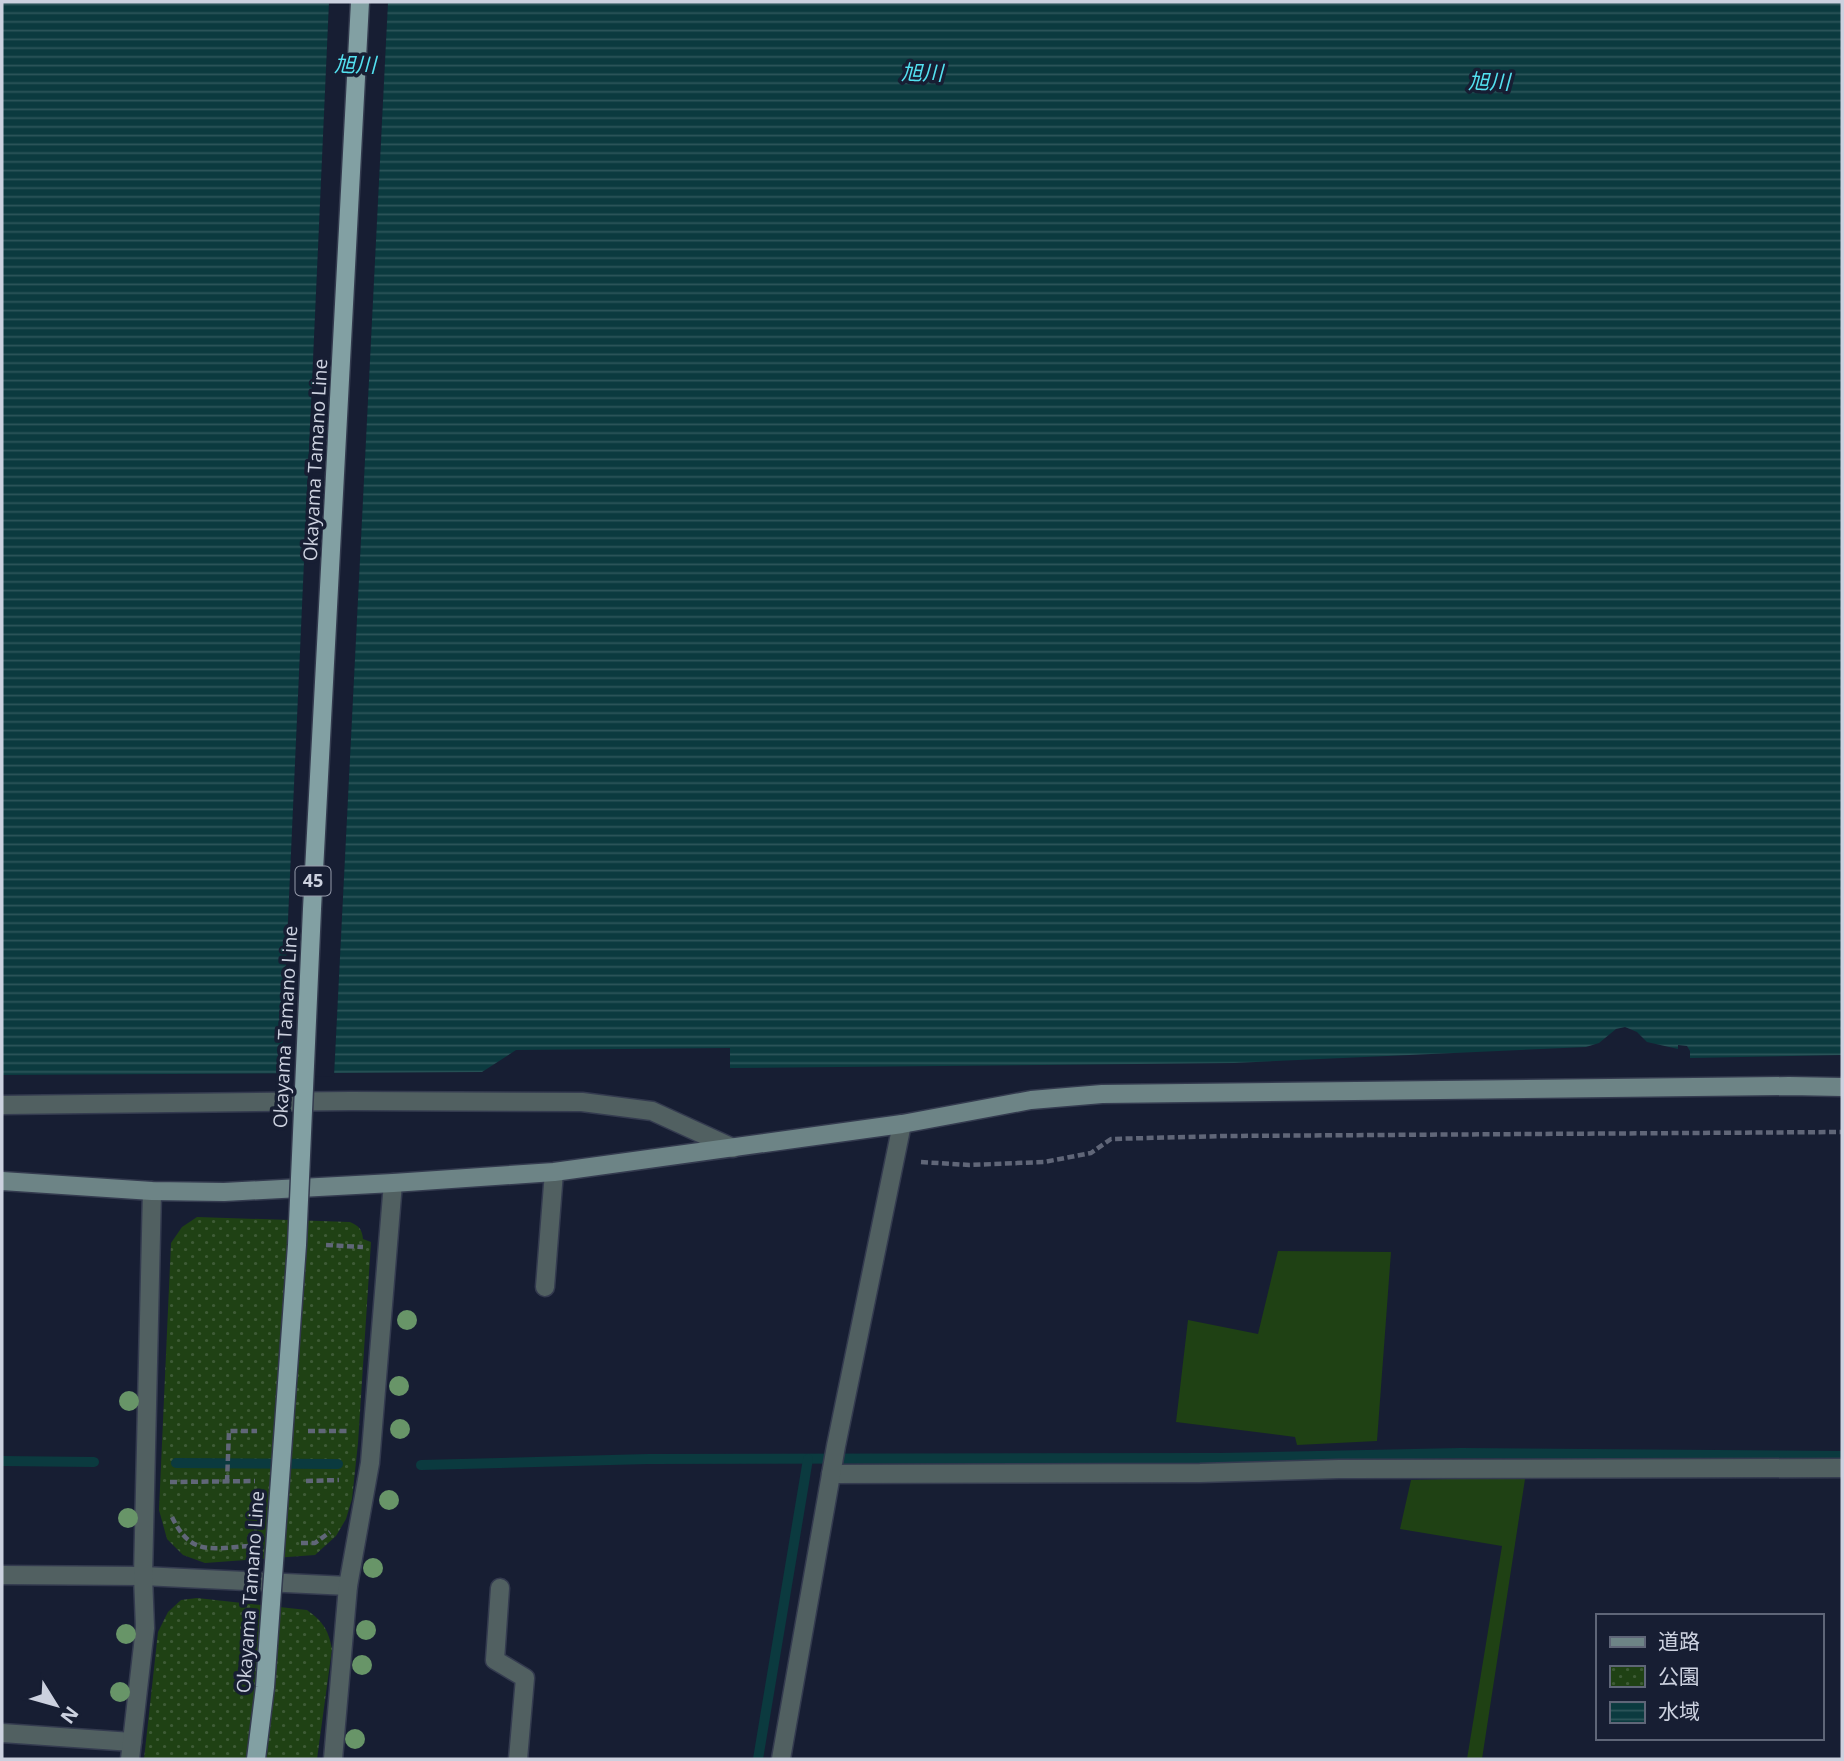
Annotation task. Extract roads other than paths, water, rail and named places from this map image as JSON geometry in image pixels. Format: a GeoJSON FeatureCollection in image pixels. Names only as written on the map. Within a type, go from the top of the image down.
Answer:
{"type":"FeatureCollection","features":[{"type":"Feature","properties":{"kind":"main road","name":"Okayama Tamano Line"},"geometry":{"type":"LineString","coordinates":[[256,1759],[265,1687],[297,1245],[314,867],[360,2]]}},
{"type":"Feature","properties":{"kind":"street"},"geometry":{"type":"LineString","coordinates":[[2,1181],[152,1191],[225,1192],[554,1172],[902,1124],[1031,1100],[1102,1094],[1842,1087]]}},
{"type":"Feature","properties":{"kind":"street"},"geometry":{"type":"LineString","coordinates":[[2,1105],[351,1101],[582,1102],[652,1111],[733,1148]]}},
{"type":"Feature","properties":{"kind":"street"},"geometry":{"type":"LineString","coordinates":[[781,1759],[831,1471],[902,1124]]}},
{"type":"Feature","properties":{"kind":"street"},"geometry":{"type":"LineString","coordinates":[[545,1287],[554,1172]]}},
{"type":"Feature","properties":{"kind":"street"},"geometry":{"type":"LineString","coordinates":[[333,1759],[348,1586],[370,1463],[393,1183]]}},
{"type":"Feature","properties":{"kind":"street"},"geometry":{"type":"LineString","coordinates":[[2,1733],[131,1750],[145,1628],[143,1576],[152,1191]]}},
{"type":"Feature","properties":{"kind":"street"},"geometry":{"type":"LineString","coordinates":[[831,1471],[1842,1468]]}},
{"type":"Feature","properties":{"kind":"street"},"geometry":{"type":"LineString","coordinates":[[2,1575],[143,1576],[348,1586]]}},
{"type":"Feature","properties":{"kind":"street"},"geometry":{"type":"LineString","coordinates":[[499,1588],[495,1660],[526,1678],[518,1759]]}},
{"type":"Feature","properties":{"kind":"water","name":"旭川"},"geometry":{"type":"Polygon","coordinates":[[[2,2],[1842,2],[1842,1055],[1690,1058],[1687,1046],[1678,1045],[1678,1049],[1647,1042],[1637,1032],[1625,1027],[1616,1029],[1599,1043],[1586,1047],[1234,1063],[730,1068],[730,1048],[516,1050],[482,1072],[2,1075],[2,2]]]}},
{"type":"Feature","properties":{"kind":"waterway"},"geometry":{"type":"LineString","coordinates":[[421,1465],[648,1459],[1220,1458],[1461,1453],[1842,1456]]}},
{"type":"Feature","properties":{"kind":"waterway"},"geometry":{"type":"LineString","coordinates":[[758,1759],[808,1459]]}},
{"type":"Feature","properties":{"kind":"waterway"},"geometry":{"type":"LineString","coordinates":[[2,1461],[94,1462]]}},
{"type":"Feature","properties":{"kind":"waterway"},"geometry":{"type":"LineString","coordinates":[[176,1463],[338,1464]]}}]}
